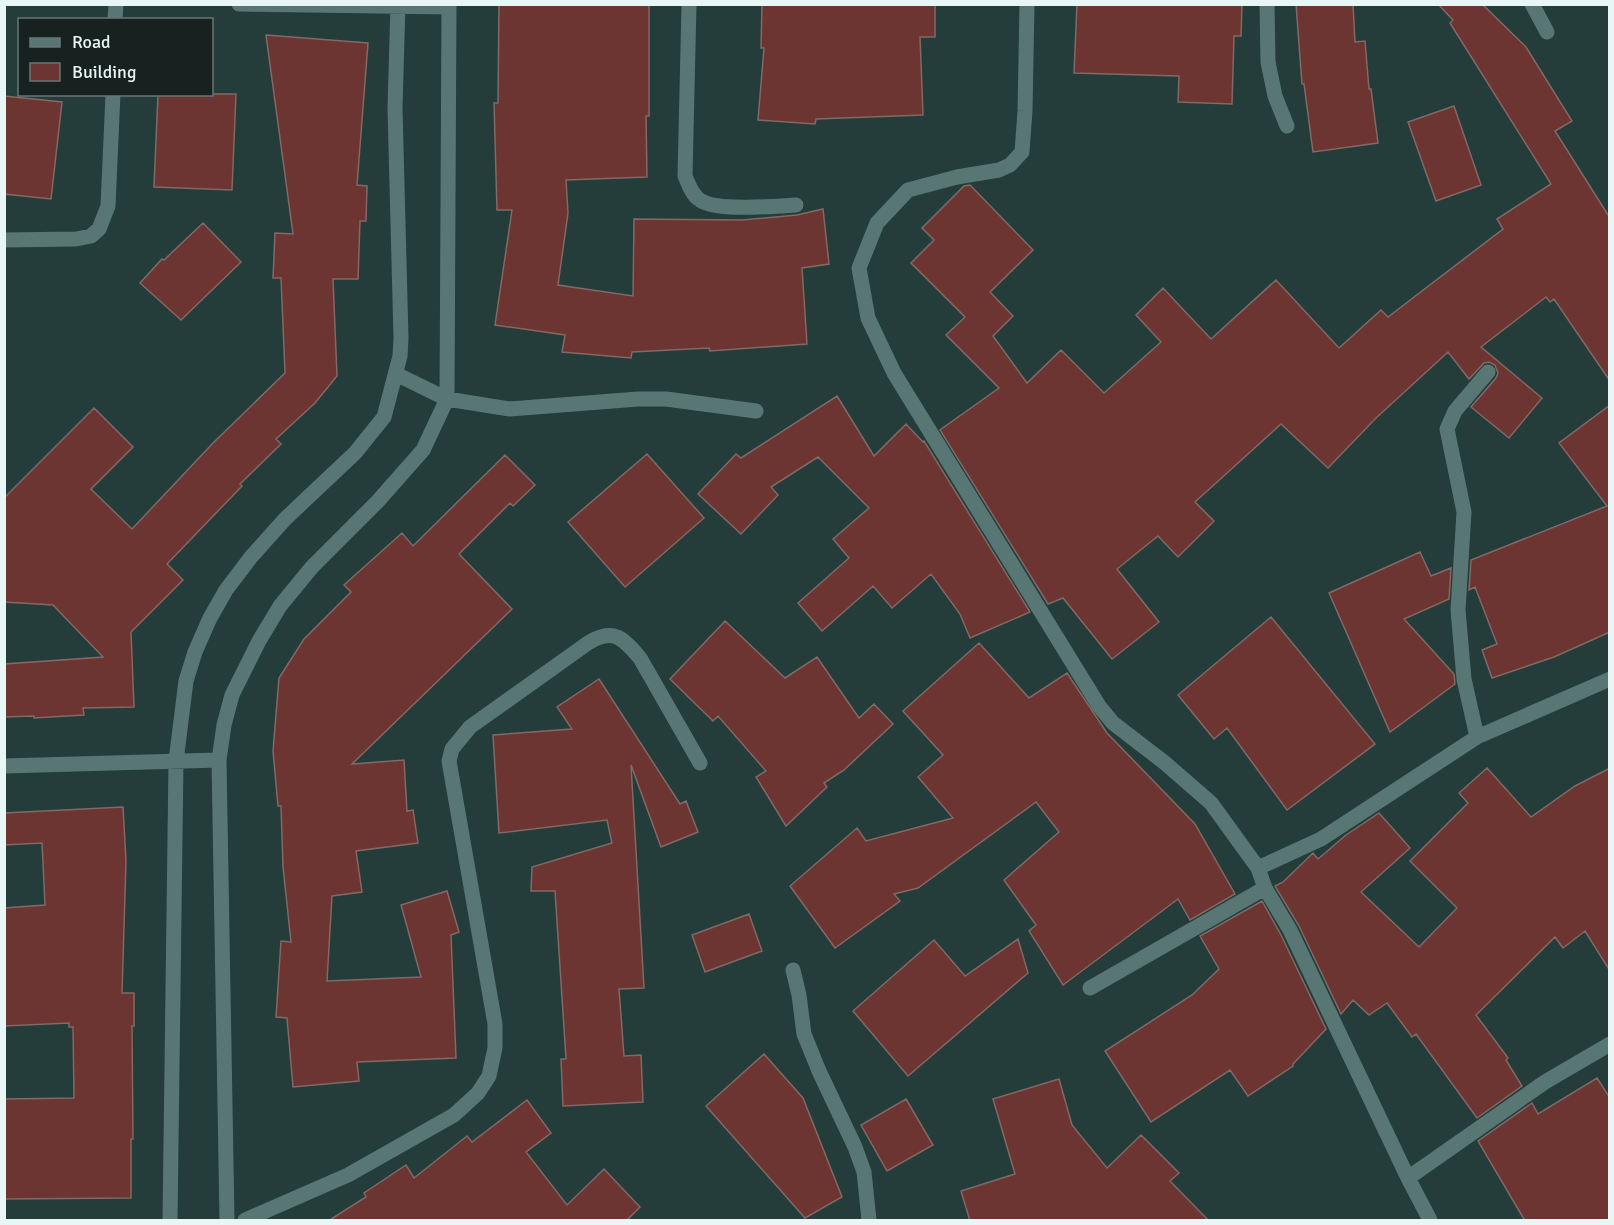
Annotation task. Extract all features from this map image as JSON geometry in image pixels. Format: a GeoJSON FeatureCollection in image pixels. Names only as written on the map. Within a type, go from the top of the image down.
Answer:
{"type":"FeatureCollection","features":[{"type":"Feature","properties":{"kind":"street"},"geometry":{"type":"LineString","coordinates":[[227,1221],[219,760],[224,725],[232,695],[242,672],[280,606],[312,567],[378,501],[423,450],[447,399],[449,6],[239,4]]}},
{"type":"Feature","properties":{"kind":"street"},"geometry":{"type":"LineString","coordinates":[[689,4],[686,176],[691,190],[701,201],[720,206],[796,205]]}},
{"type":"Feature","properties":{"kind":"street"},"geometry":{"type":"LineString","coordinates":[[1027,4],[1022,152],[1010,165],[999,170],[957,177],[908,190],[877,223],[859,268],[868,318],[894,373],[1099,706],[1113,723],[1165,763],[1211,803],[1258,868],[1265,888],[1290,930],[1430,1221]]}},
{"type":"Feature","properties":{"kind":"street"},"geometry":{"type":"LineString","coordinates":[[1267,4],[1268,62],[1275,96],[1287,126]]}},
{"type":"Feature","properties":{"kind":"street"},"geometry":{"type":"LineString","coordinates":[[1532,4],[1547,32]]}},
{"type":"Feature","properties":{"kind":"street"},"geometry":{"type":"LineString","coordinates":[[170,1221],[176,761],[186,681],[195,652],[210,618],[226,590],[250,557],[285,519],[355,453],[384,417],[400,356],[401,338],[395,108],[398,6]]}},
{"type":"Feature","properties":{"kind":"street"},"geometry":{"type":"LineString","coordinates":[[4,240],[76,239],[91,236],[99,229],[108,206],[113,96]]}},
{"type":"Feature","properties":{"kind":"street"},"geometry":{"type":"LineString","coordinates":[[1478,737],[1464,679],[1458,610],[1464,512],[1447,429],[1455,411],[1488,372]]}},
{"type":"Feature","properties":{"kind":"street"},"geometry":{"type":"LineString","coordinates":[[396,374],[447,399],[510,409],[666,399],[756,411]]}},
{"type":"Feature","properties":{"kind":"street"},"geometry":{"type":"LineString","coordinates":[[245,1221],[348,1175],[454,1115],[478,1093],[489,1076],[495,1048],[495,1024],[449,761],[452,749],[470,727],[588,643],[604,634],[612,634],[631,647],[640,658],[700,763]]}},
{"type":"Feature","properties":{"kind":"street"},"geometry":{"type":"LineString","coordinates":[[1258,868],[1321,839],[1478,737],[1610,679]]}},
{"type":"Feature","properties":{"kind":"street"},"geometry":{"type":"LineString","coordinates":[[4,766],[219,760]]}},
{"type":"Feature","properties":{"kind":"street"},"geometry":{"type":"LineString","coordinates":[[1090,988],[1265,888]]}},
{"type":"Feature","properties":{"kind":"street"},"geometry":{"type":"LineString","coordinates":[[793,970],[804,1034],[864,1172],[869,1221]]}},
{"type":"Feature","properties":{"kind":"street"},"geometry":{"type":"LineString","coordinates":[[1408,1178],[1545,1082],[1610,1044]]}},
{"type":"Feature","properties":{"kind":"building"},"geometry":{"type":"Polygon","coordinates":[[[499,4],[649,4],[647,177],[566,180],[568,213],[558,285],[633,296],[634,219],[742,220],[797,215],[823,209],[829,264],[802,268],[807,344],[710,351],[709,348],[632,352],[631,358],[562,352],[565,335],[495,325],[512,210],[497,210],[494,103],[498,103],[499,4]]]}},
{"type":"Feature","properties":{"kind":"building"},"geometry":{"type":"Polygon","coordinates":[[[762,4],[935,4],[935,37],[920,37],[923,115],[816,119],[815,124],[758,120],[764,48],[761,48],[762,4]]]}},
{"type":"Feature","properties":{"kind":"building"},"geometry":{"type":"Polygon","coordinates":[[[1077,4],[1242,4],[1241,36],[1234,36],[1232,104],[1178,102],[1179,76],[1074,73],[1077,4]]]}},
{"type":"Feature","properties":{"kind":"building"},"geometry":{"type":"Polygon","coordinates":[[[1296,4],[1353,4],[1355,42],[1365,41],[1369,89],[1371,89],[1378,143],[1313,152],[1304,84],[1302,84],[1296,4]]]}},
{"type":"Feature","properties":{"kind":"building"},"geometry":{"type":"Polygon","coordinates":[[[1438,4],[1482,4],[1526,47],[1572,121],[1555,131],[1610,218],[1610,381],[1554,299],[1550,302],[1546,297],[1481,347],[1542,398],[1509,438],[1471,407],[1496,378],[1498,373],[1495,365],[1489,362],[1484,363],[1469,379],[1448,352],[1376,418],[1328,468],[1281,424],[1195,502],[1214,521],[1178,557],[1158,536],[1117,569],[1159,622],[1112,659],[1063,598],[1048,604],[940,430],[999,388],[946,335],[965,317],[911,263],[934,240],[922,228],[964,186],[970,185],[1033,250],[990,292],[1013,316],[993,336],[1027,383],[1061,350],[1104,393],[1161,342],[1136,315],[1163,288],[1211,339],[1276,280],[1339,348],[1381,310],[1388,317],[1503,229],[1497,219],[1551,184],[1450,23],[1453,20],[1438,4]]]}},
{"type":"Feature","properties":{"kind":"building"},"geometry":{"type":"Polygon","coordinates":[[[266,35],[368,43],[357,185],[367,186],[366,221],[360,221],[358,279],[333,279],[337,376],[315,403],[276,439],[281,444],[240,484],[242,486],[167,564],[183,580],[131,632],[134,707],[83,708],[84,715],[4,717],[4,664],[103,657],[53,605],[4,602],[4,498],[94,408],[133,447],[91,489],[132,529],[213,443],[285,373],[281,278],[273,278],[275,233],[293,234],[266,35]]]}},
{"type":"Feature","properties":{"kind":"building"},"geometry":{"type":"Polygon","coordinates":[[[236,94],[232,190],[154,187],[158,96],[236,94]]]}},
{"type":"Feature","properties":{"kind":"building"},"geometry":{"type":"Polygon","coordinates":[[[4,96],[62,102],[51,199],[4,194],[4,96]]]}},
{"type":"Feature","properties":{"kind":"building"},"geometry":{"type":"Polygon","coordinates":[[[1454,106],[1481,185],[1436,201],[1408,122],[1454,106]]]}},
{"type":"Feature","properties":{"kind":"building"},"geometry":{"type":"Polygon","coordinates":[[[203,223],[241,262],[181,320],[140,283],[162,259],[164,260],[203,223]]]}},
{"type":"Feature","properties":{"kind":"building"},"geometry":{"type":"Polygon","coordinates":[[[837,396],[874,456],[906,424],[924,441],[1030,612],[970,638],[960,614],[931,574],[892,608],[873,586],[822,631],[798,603],[849,558],[833,539],[869,508],[818,457],[771,487],[778,495],[741,534],[698,494],[736,454],[741,458],[837,396]]]}},
{"type":"Feature","properties":{"kind":"building"},"geometry":{"type":"Polygon","coordinates":[[[1610,405],[1610,632],[1554,657],[1492,678],[1482,650],[1497,644],[1475,587],[1469,590],[1471,560],[1607,506],[1559,443],[1610,405]]]}},
{"type":"Feature","properties":{"kind":"building"},"geometry":{"type":"Polygon","coordinates":[[[647,454],[704,518],[625,587],[568,522],[647,454]]]}},
{"type":"Feature","properties":{"kind":"building"},"geometry":{"type":"Polygon","coordinates":[[[505,455],[535,485],[513,506],[510,503],[459,554],[512,609],[352,764],[404,760],[407,811],[413,810],[418,843],[356,851],[362,892],[332,896],[327,981],[421,977],[401,905],[447,891],[459,932],[451,935],[456,1058],[357,1062],[359,1081],[293,1087],[287,1018],[276,1017],[281,941],[291,942],[283,867],[281,806],[278,806],[273,751],[279,678],[304,639],[351,592],[344,585],[402,533],[413,546],[505,455]]]}},
{"type":"Feature","properties":{"kind":"building"},"geometry":{"type":"Polygon","coordinates":[[[1420,552],[1431,576],[1451,568],[1449,599],[1404,619],[1454,674],[1455,684],[1390,732],[1329,593],[1420,552]]]}},
{"type":"Feature","properties":{"kind":"building"},"geometry":{"type":"Polygon","coordinates":[[[1271,617],[1375,744],[1287,810],[1227,728],[1214,739],[1178,695],[1271,617]]]}},
{"type":"Feature","properties":{"kind":"building"},"geometry":{"type":"Polygon","coordinates":[[[725,621],[785,678],[817,657],[859,718],[874,704],[893,724],[844,770],[824,783],[827,787],[786,826],[756,777],[766,771],[718,716],[713,721],[670,679],[725,621]]]}},
{"type":"Feature","properties":{"kind":"building"},"geometry":{"type":"Polygon","coordinates":[[[979,643],[1029,698],[1067,673],[1107,733],[1195,824],[1235,894],[1190,920],[1178,899],[1063,985],[1029,931],[1036,925],[1004,880],[1059,832],[1036,802],[918,888],[894,894],[900,901],[835,948],[790,886],[857,828],[866,841],[953,818],[918,777],[943,755],[903,711],[979,643]]]}},
{"type":"Feature","properties":{"kind":"building"},"geometry":{"type":"Polygon","coordinates":[[[599,679],[680,804],[686,801],[698,832],[661,847],[631,765],[644,988],[619,989],[624,1056],[641,1055],[643,1102],[563,1106],[561,1059],[566,1059],[555,891],[531,891],[532,867],[612,843],[607,820],[499,833],[493,735],[572,729],[557,707],[599,679]]]}},
{"type":"Feature","properties":{"kind":"building"},"geometry":{"type":"Polygon","coordinates":[[[1487,768],[1531,817],[1575,786],[1610,768],[1610,971],[1585,931],[1563,948],[1555,937],[1476,1015],[1508,1058],[1506,1060],[1522,1086],[1477,1118],[1416,1034],[1412,1037],[1387,1003],[1369,1015],[1353,1000],[1341,1014],[1299,926],[1275,886],[1283,882],[1313,853],[1318,859],[1346,835],[1379,813],[1410,848],[1361,892],[1419,947],[1457,908],[1410,861],[1468,803],[1459,793],[1487,768]]]}},
{"type":"Feature","properties":{"kind":"building"},"geometry":{"type":"Polygon","coordinates":[[[123,807],[126,861],[122,993],[134,993],[131,1198],[4,1199],[4,1099],[74,1098],[73,1027],[69,1027],[69,1023],[4,1026],[4,908],[45,905],[42,843],[4,845],[4,813],[123,807]]]}},
{"type":"Feature","properties":{"kind":"building"},"geometry":{"type":"Polygon","coordinates":[[[1262,901],[1326,1029],[1293,1066],[1248,1096],[1230,1070],[1151,1122],[1105,1051],[1192,995],[1219,969],[1200,936],[1262,901]]]}},
{"type":"Feature","properties":{"kind":"building"},"geometry":{"type":"Polygon","coordinates":[[[749,914],[762,951],[705,972],[692,935],[749,914]]]}},
{"type":"Feature","properties":{"kind":"building"},"geometry":{"type":"Polygon","coordinates":[[[1018,939],[1028,973],[908,1076],[853,1011],[934,940],[965,976],[1018,939]]]}},
{"type":"Feature","properties":{"kind":"building"},"geometry":{"type":"Polygon","coordinates":[[[764,1054],[803,1098],[842,1197],[805,1218],[706,1106],[764,1054]]]}},
{"type":"Feature","properties":{"kind":"building"},"geometry":{"type":"Polygon","coordinates":[[[1597,1078],[1610,1098],[1610,1221],[1525,1221],[1478,1141],[1532,1103],[1538,1114],[1597,1078]]]}},
{"type":"Feature","properties":{"kind":"building"},"geometry":{"type":"Polygon","coordinates":[[[1059,1079],[1072,1125],[1107,1168],[1141,1135],[1179,1173],[1170,1181],[1209,1221],[970,1221],[961,1191],[1015,1174],[993,1099],[1059,1079]]]}},
{"type":"Feature","properties":{"kind":"building"},"geometry":{"type":"Polygon","coordinates":[[[906,1099],[933,1145],[887,1171],[861,1125],[906,1099]]]}},
{"type":"Feature","properties":{"kind":"building"},"geometry":{"type":"Polygon","coordinates":[[[527,1100],[551,1133],[526,1152],[567,1205],[604,1169],[640,1207],[626,1221],[328,1221],[366,1197],[364,1193],[406,1165],[414,1178],[467,1136],[472,1142],[527,1100]]]}}]}
